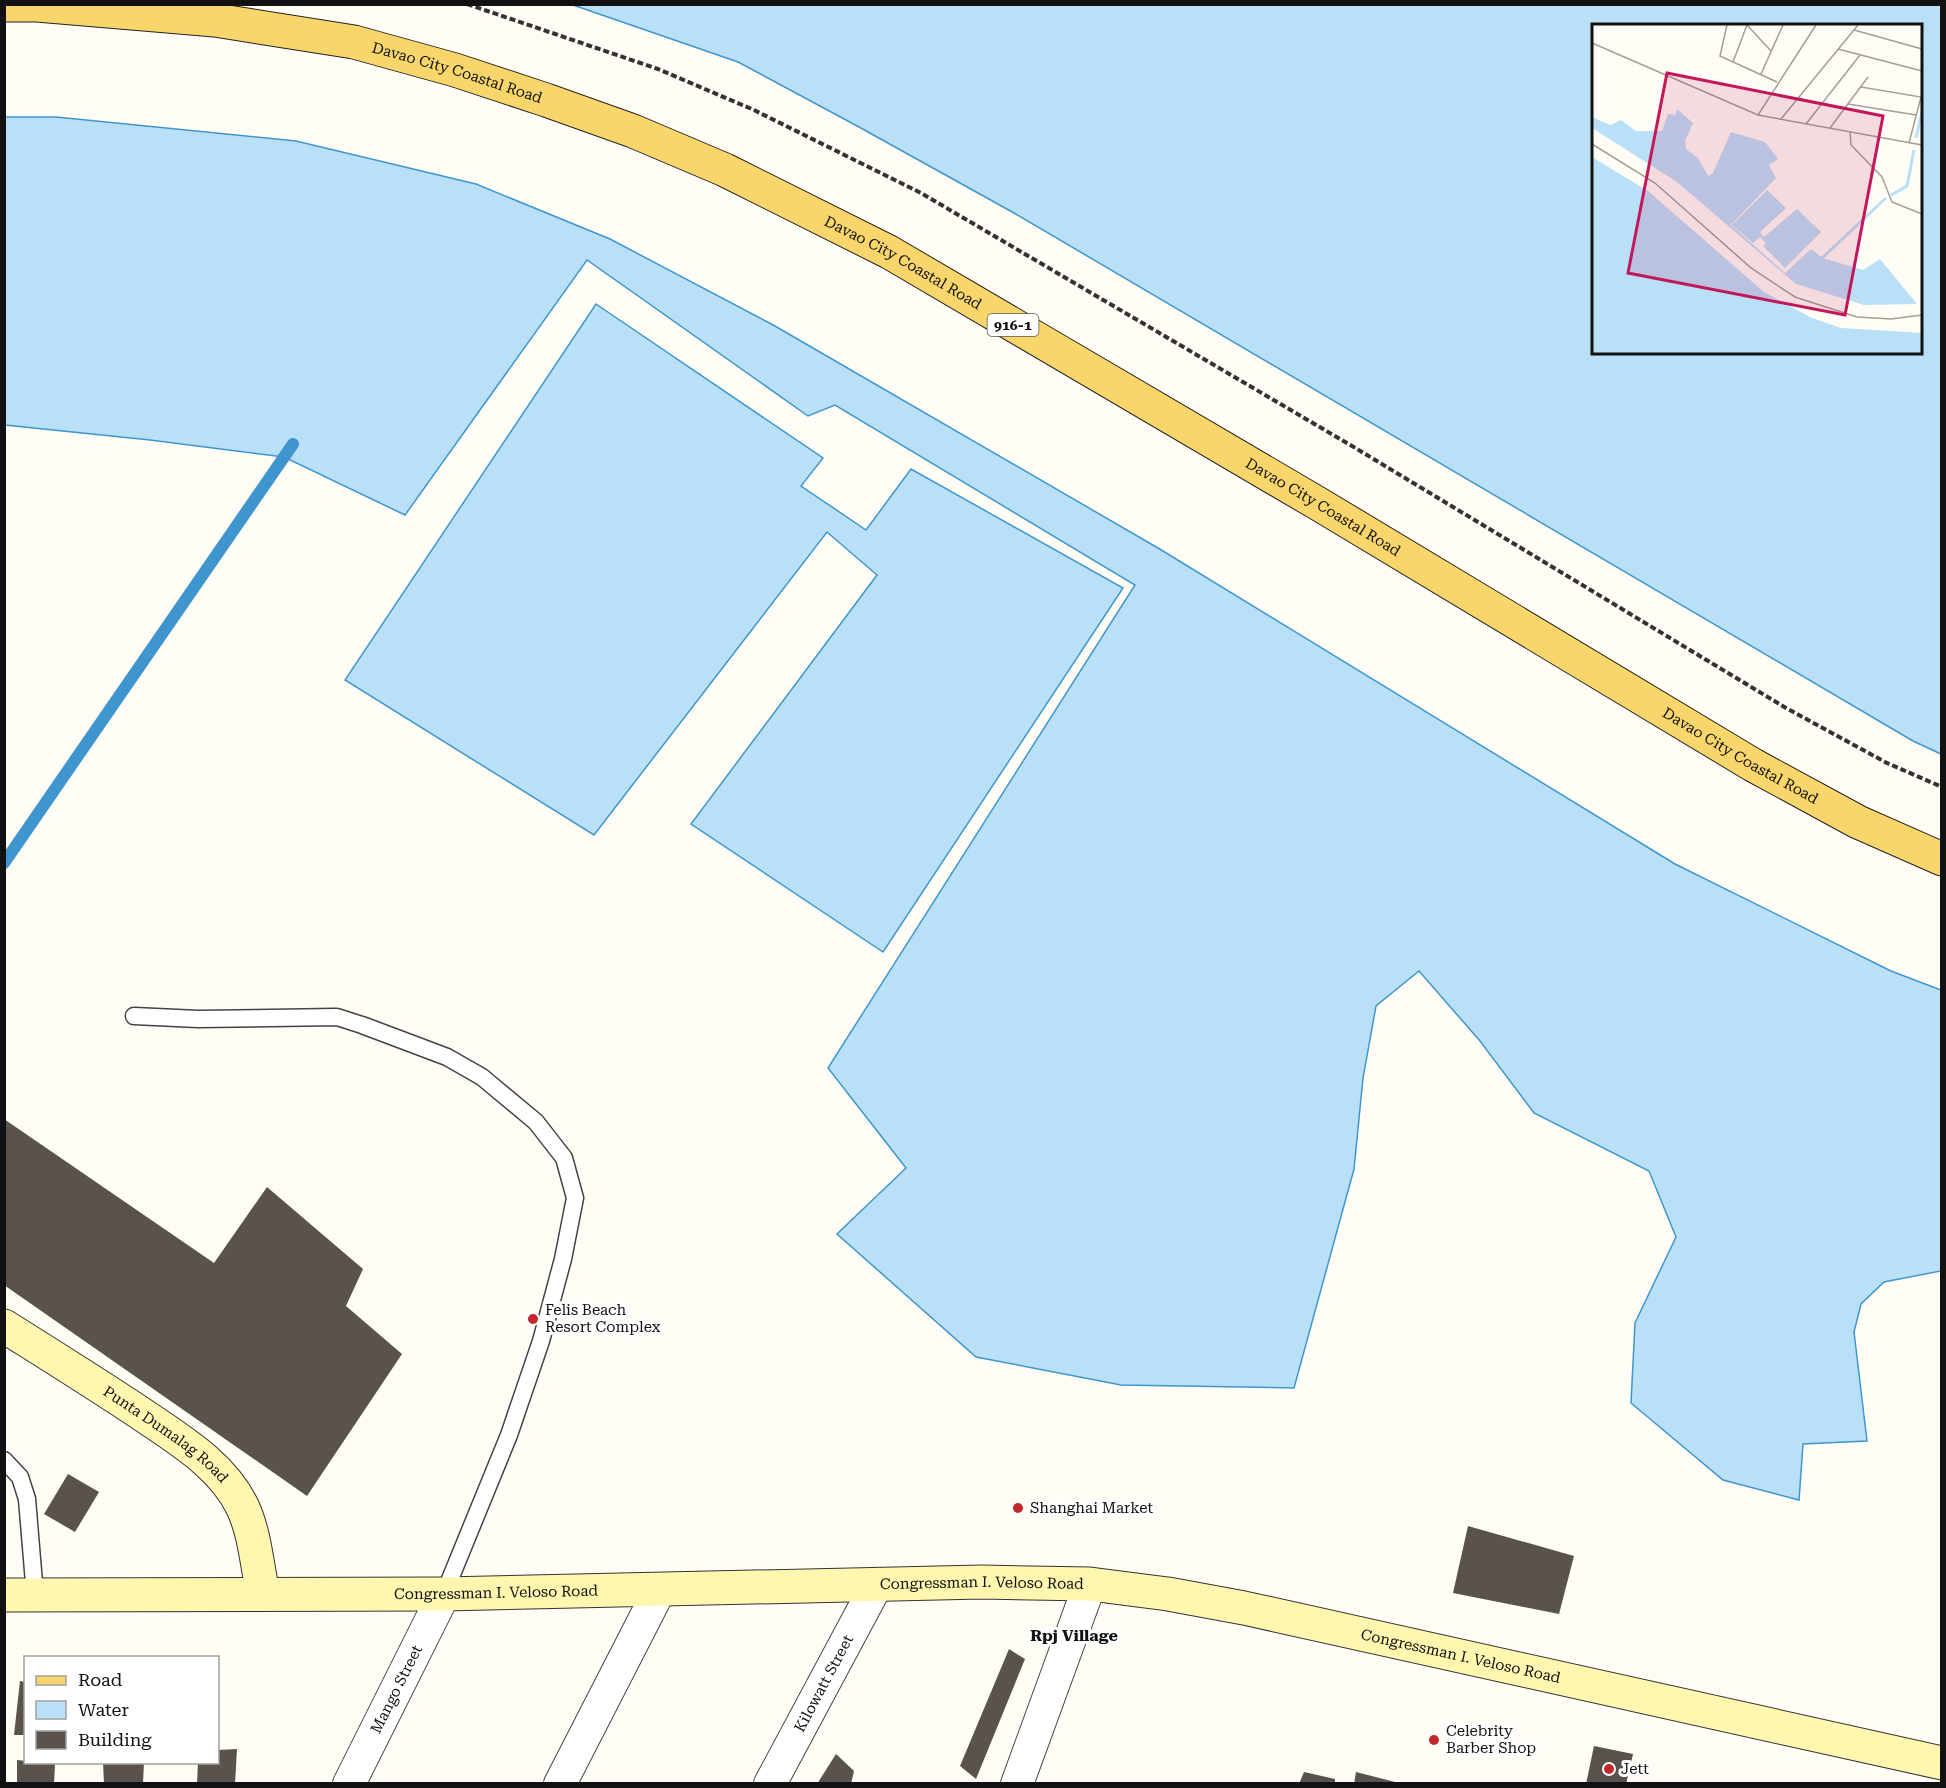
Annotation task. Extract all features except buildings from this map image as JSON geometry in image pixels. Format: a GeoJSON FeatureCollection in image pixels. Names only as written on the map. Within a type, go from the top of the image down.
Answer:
{"type":"FeatureCollection","features":[{"type":"Feature","properties":{"kind":"main road","name":"Davao City Coastal Road"},"geometry":{"type":"LineString","coordinates":[[4,5],[37,5],[215,20],[354,42],[455,70],[546,100],[633,131],[725,170],[888,252],[1317,503],[1753,765],[1858,822],[1941,859]]}},
{"type":"Feature","properties":{"kind":"main road","name":"Punta Dumalag Road"},"geometry":{"type":"LineString","coordinates":[[4,1326],[117,1397],[195,1451],[228,1483],[243,1509],[253,1541],[263,1593]]}},
{"type":"Feature","properties":{"kind":"main road","name":"Congressman I. Veloso Road"},"geometry":{"type":"LineString","coordinates":[[20,1595],[444,1593],[982,1582],[1090,1584],[1168,1594],[1244,1608],[1941,1763]]}},
{"type":"Feature","properties":{"kind":"street","name":"Kilowatt Street"},"geometry":{"type":"LineString","coordinates":[[770,1784],[877,1584]]}},
{"type":"Feature","properties":{"kind":"street"},"geometry":{"type":"LineString","coordinates":[[1017,1784],[1090,1584]]}},
{"type":"Feature","properties":{"kind":"street"},"geometry":{"type":"LineString","coordinates":[[560,1784],[660,1589]]}},
{"type":"Feature","properties":{"kind":"street","name":"Mango Street"},"geometry":{"type":"LineString","coordinates":[[349,1784],[444,1593]]}},
{"type":"Feature","properties":{"kind":"lane"},"geometry":{"type":"LineString","coordinates":[[134,1016],[198,1019],[337,1017],[362,1025],[447,1057],[482,1077],[536,1122],[564,1158],[575,1198],[563,1259],[541,1341],[509,1435],[444,1593]]}},
{"type":"Feature","properties":{"kind":"lane"},"geometry":{"type":"LineString","coordinates":[[4,1460],[20,1477],[27,1499],[20,1595]]}},
{"type":"Feature","properties":{"kind":"path"},"geometry":{"type":"LineString","coordinates":[[467,4],[658,69],[754,110],[921,193],[1352,446],[1786,708],[1887,763],[1941,787]]}},
{"type":"Feature","properties":{"kind":"water"},"geometry":{"type":"Polygon","coordinates":[[[573,5],[1941,5],[1941,754],[1913,741],[1014,213],[738,62],[573,5]]]}},
{"type":"Feature","properties":{"kind":"water"},"geometry":{"type":"Polygon","coordinates":[[[5,117],[56,117],[296,141],[476,184],[610,239],[775,326],[1158,548],[1675,864],[1891,971],[1941,990],[1941,1271],[1884,1282],[1861,1304],[1854,1332],[1867,1441],[1803,1444],[1799,1500],[1723,1480],[1631,1403],[1635,1323],[1676,1237],[1649,1171],[1534,1113],[1480,1041],[1419,971],[1376,1006],[1363,1078],[1354,1169],[1294,1388],[1121,1385],[976,1357],[837,1234],[906,1168],[828,1068],[1135,585],[835,405],[808,416],[587,260],[405,515],[284,457],[5,425],[5,117]]]}},
{"type":"Feature","properties":{"kind":"water"},"geometry":{"type":"Polygon","coordinates":[[[596,304],[823,458],[801,486],[866,530],[911,469],[1123,588],[883,952],[691,824],[877,575],[827,532],[594,835],[345,680],[596,304]]]}},
{"type":"Feature","properties":{"kind":"waterway"},"geometry":{"type":"LineString","coordinates":[[4,863],[293,444]]}},
{"type":"Feature","properties":{"kind":"place","name":"Felis Beach Resort Complex"},"geometry":{"type":"Point","coordinates":[533,1319]}},
{"type":"Feature","properties":{"kind":"place","name":"Shanghai Market"},"geometry":{"type":"Point","coordinates":[1018,1508]}},
{"type":"Feature","properties":{"kind":"place","name":"Celebrity Barber Shop"},"geometry":{"type":"Point","coordinates":[1434,1740]}},
{"type":"Feature","properties":{"kind":"place","name":"Jett"},"geometry":{"type":"Point","coordinates":[1609,1769]}},
{"type":"Feature","properties":{"kind":"district","name":"Rpj Village"},"geometry":{"type":"Point","coordinates":[1074,1635]}}]}
